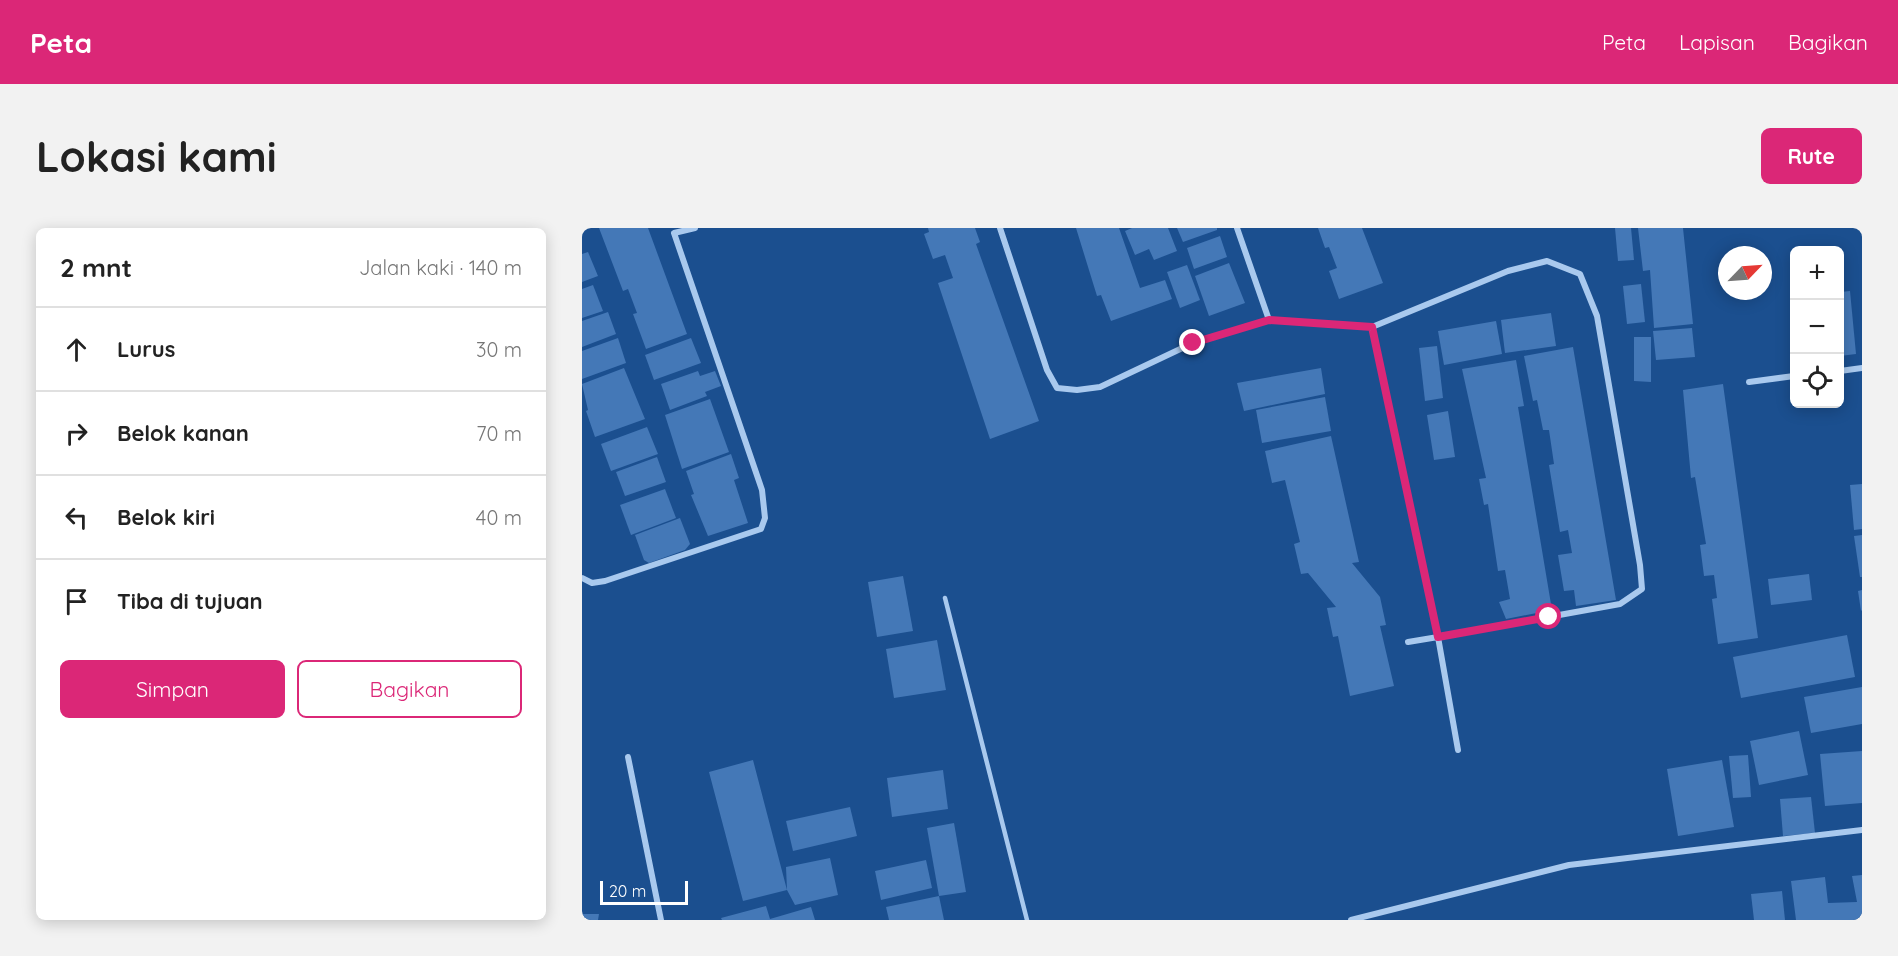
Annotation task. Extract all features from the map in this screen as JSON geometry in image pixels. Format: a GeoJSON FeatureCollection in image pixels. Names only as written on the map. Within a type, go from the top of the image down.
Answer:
{"type":"FeatureCollection","features":[{"type":"Feature","properties":{"kind":"street"},"geometry":{"type":"LineString","coordinates":[[582,578],[592,583],[605,581],[760,529],[765,518],[762,490],[674,231],[695,228]]}},
{"type":"Feature","properties":{"kind":"street"},"geometry":{"type":"LineString","coordinates":[[1000,228],[1047,370],[1057,388],[1077,390],[1100,387],[1193,343],[1269,320],[1372,327],[1508,271],[1547,261],[1580,274],[1597,316],[1640,565],[1642,589],[1620,604],[1408,642]]}},
{"type":"Feature","properties":{"kind":"street"},"geometry":{"type":"LineString","coordinates":[[1237,228],[1269,320]]}},
{"type":"Feature","properties":{"kind":"street"},"geometry":{"type":"LineString","coordinates":[[1372,327],[1438,637],[1458,750]]}},
{"type":"Feature","properties":{"kind":"street"},"geometry":{"type":"LineString","coordinates":[[1844,370],[1862,368]]}},
{"type":"Feature","properties":{"kind":"street"},"geometry":{"type":"LineString","coordinates":[[1749,382],[1790,377]]}},
{"type":"Feature","properties":{"kind":"street"},"geometry":{"type":"LineString","coordinates":[[628,757],[661,920]]}},
{"type":"Feature","properties":{"kind":"street"},"geometry":{"type":"LineString","coordinates":[[1351,920],[1569,865],[1862,830]]}},
{"type":"Feature","properties":{"kind":"lane"},"geometry":{"type":"LineString","coordinates":[[945,598],[1027,920]]}},
{"type":"Feature","properties":{"kind":"building"},"geometry":{"type":"Polygon","coordinates":[[[599,228],[648,228],[687,334],[646,349],[633,314],[637,313],[628,289],[623,291],[599,228]]]}},
{"type":"Feature","properties":{"kind":"building"},"geometry":{"type":"Polygon","coordinates":[[[928,228],[975,228],[980,242],[976,244],[1039,421],[990,439],[938,283],[953,278],[945,255],[933,259],[924,234],[929,232],[928,228]]]}},
{"type":"Feature","properties":{"kind":"building"},"geometry":{"type":"Polygon","coordinates":[[[1076,228],[1119,228],[1140,288],[1165,280],[1172,299],[1111,321],[1101,295],[1097,296],[1076,228]]]}},
{"type":"Feature","properties":{"kind":"building"},"geometry":{"type":"Polygon","coordinates":[[[1132,228],[1168,228],[1177,251],[1154,260],[1149,249],[1135,255],[1125,231],[1132,228]]]}},
{"type":"Feature","properties":{"kind":"building"},"geometry":{"type":"Polygon","coordinates":[[[1177,228],[1217,228],[1217,230],[1183,242],[1177,228]]]}},
{"type":"Feature","properties":{"kind":"building"},"geometry":{"type":"Polygon","coordinates":[[[1318,228],[1362,228],[1383,283],[1339,299],[1329,271],[1337,268],[1329,247],[1325,248],[1318,228]]]}},
{"type":"Feature","properties":{"kind":"building"},"geometry":{"type":"Polygon","coordinates":[[[1615,228],[1631,228],[1634,260],[1618,261],[1615,228]]]}},
{"type":"Feature","properties":{"kind":"building"},"geometry":{"type":"Polygon","coordinates":[[[1638,228],[1683,228],[1693,324],[1654,328],[1650,270],[1643,271],[1638,228]]]}},
{"type":"Feature","properties":{"kind":"building"},"geometry":{"type":"Polygon","coordinates":[[[1220,236],[1227,257],[1194,269],[1187,248],[1220,236]]]}},
{"type":"Feature","properties":{"kind":"building"},"geometry":{"type":"Polygon","coordinates":[[[588,252],[598,276],[582,282],[582,254],[588,252]]]}},
{"type":"Feature","properties":{"kind":"building"},"geometry":{"type":"Polygon","coordinates":[[[1229,263],[1245,303],[1209,316],[1195,276],[1229,263]]]}},
{"type":"Feature","properties":{"kind":"building"},"geometry":{"type":"Polygon","coordinates":[[[1187,265],[1200,300],[1180,308],[1167,272],[1187,265]]]}},
{"type":"Feature","properties":{"kind":"building"},"geometry":{"type":"Polygon","coordinates":[[[1641,284],[1645,322],[1627,324],[1623,286],[1641,284]]]}},
{"type":"Feature","properties":{"kind":"building"},"geometry":{"type":"Polygon","coordinates":[[[593,285],[603,311],[582,318],[582,289],[593,285]]]}},
{"type":"Feature","properties":{"kind":"building"},"geometry":{"type":"Polygon","coordinates":[[[1850,291],[1856,354],[1844,356],[1844,300],[1844,292],[1850,291]]]}},
{"type":"Feature","properties":{"kind":"building"},"geometry":{"type":"Polygon","coordinates":[[[608,312],[616,334],[582,347],[582,321],[608,312]]]}},
{"type":"Feature","properties":{"kind":"building"},"geometry":{"type":"Polygon","coordinates":[[[1551,313],[1556,346],[1505,353],[1501,320],[1551,313]]]}},
{"type":"Feature","properties":{"kind":"building"},"geometry":{"type":"Polygon","coordinates":[[[1496,321],[1502,354],[1444,365],[1438,331],[1496,321]]]}},
{"type":"Feature","properties":{"kind":"building"},"geometry":{"type":"Polygon","coordinates":[[[1692,328],[1695,357],[1656,360],[1653,331],[1692,328]]]}},
{"type":"Feature","properties":{"kind":"building"},"geometry":{"type":"Polygon","coordinates":[[[1634,337],[1651,337],[1651,382],[1634,381],[1634,337]]]}},
{"type":"Feature","properties":{"kind":"building"},"geometry":{"type":"Polygon","coordinates":[[[618,338],[626,363],[582,379],[582,351],[618,338]]]}},
{"type":"Feature","properties":{"kind":"building"},"geometry":{"type":"Polygon","coordinates":[[[691,338],[701,363],[654,380],[645,355],[691,338]]]}},
{"type":"Feature","properties":{"kind":"building"},"geometry":{"type":"Polygon","coordinates":[[[1437,346],[1443,398],[1425,401],[1419,348],[1437,346]]]}},
{"type":"Feature","properties":{"kind":"building"},"geometry":{"type":"Polygon","coordinates":[[[1573,347],[1616,600],[1576,606],[1574,590],[1564,591],[1558,555],[1572,553],[1568,530],[1560,532],[1549,465],[1554,464],[1549,430],[1543,430],[1537,400],[1533,401],[1524,356],[1573,347]]]}},
{"type":"Feature","properties":{"kind":"building"},"geometry":{"type":"Polygon","coordinates":[[[1516,360],[1524,406],[1518,407],[1552,610],[1506,619],[1499,602],[1510,599],[1505,570],[1498,571],[1488,504],[1484,505],[1479,479],[1486,478],[1462,369],[1516,360]]]}},
{"type":"Feature","properties":{"kind":"building"},"geometry":{"type":"Polygon","coordinates":[[[624,368],[645,419],[595,437],[586,411],[588,410],[582,384],[624,368]]]}},
{"type":"Feature","properties":{"kind":"building"},"geometry":{"type":"Polygon","coordinates":[[[1321,368],[1325,394],[1244,411],[1237,383],[1321,368]]]}},
{"type":"Feature","properties":{"kind":"building"},"geometry":{"type":"Polygon","coordinates":[[[698,371],[700,376],[715,371],[721,386],[705,392],[707,396],[670,410],[661,384],[698,371]]]}},
{"type":"Feature","properties":{"kind":"building"},"geometry":{"type":"Polygon","coordinates":[[[1723,384],[1758,638],[1718,644],[1712,599],[1717,598],[1714,575],[1704,576],[1700,545],[1706,544],[1695,477],[1691,478],[1683,390],[1723,384]]]}},
{"type":"Feature","properties":{"kind":"building"},"geometry":{"type":"Polygon","coordinates":[[[1325,397],[1331,431],[1262,443],[1256,410],[1325,397]]]}},
{"type":"Feature","properties":{"kind":"building"},"geometry":{"type":"Polygon","coordinates":[[[710,399],[729,452],[682,469],[665,415],[710,399]]]}},
{"type":"Feature","properties":{"kind":"building"},"geometry":{"type":"Polygon","coordinates":[[[1448,411],[1455,457],[1434,460],[1427,415],[1448,411]]]}},
{"type":"Feature","properties":{"kind":"building"},"geometry":{"type":"Polygon","coordinates":[[[647,427],[658,454],[611,471],[601,444],[647,427]]]}},
{"type":"Feature","properties":{"kind":"building"},"geometry":{"type":"Polygon","coordinates":[[[1331,436],[1359,562],[1352,563],[1380,597],[1386,625],[1380,626],[1394,686],[1350,696],[1338,636],[1333,637],[1327,608],[1336,607],[1308,573],[1301,574],[1294,544],[1300,542],[1285,480],[1272,483],[1265,451],[1331,436]]]}},
{"type":"Feature","properties":{"kind":"building"},"geometry":{"type":"Polygon","coordinates":[[[731,454],[739,478],[734,480],[748,523],[708,536],[691,495],[694,494],[686,471],[731,454]]]}},
{"type":"Feature","properties":{"kind":"building"},"geometry":{"type":"Polygon","coordinates":[[[657,457],[666,482],[625,496],[616,472],[657,457]]]}},
{"type":"Feature","properties":{"kind":"building"},"geometry":{"type":"Polygon","coordinates":[[[1862,484],[1862,529],[1854,530],[1850,485],[1862,484]]]}},
{"type":"Feature","properties":{"kind":"building"},"geometry":{"type":"Polygon","coordinates":[[[665,489],[676,518],[631,535],[620,505],[665,489]]]}},
{"type":"Feature","properties":{"kind":"building"},"geometry":{"type":"Polygon","coordinates":[[[680,518],[690,544],[685,550],[649,563],[644,560],[635,535],[680,518]]]}},
{"type":"Feature","properties":{"kind":"building"},"geometry":{"type":"Polygon","coordinates":[[[1862,535],[1862,577],[1860,577],[1854,536],[1862,535]]]}},
{"type":"Feature","properties":{"kind":"building"},"geometry":{"type":"Polygon","coordinates":[[[1809,574],[1812,600],[1771,605],[1768,579],[1809,574]]]}},
{"type":"Feature","properties":{"kind":"building"},"geometry":{"type":"Polygon","coordinates":[[[903,576],[913,631],[877,637],[868,582],[903,576]]]}},
{"type":"Feature","properties":{"kind":"building"},"geometry":{"type":"Polygon","coordinates":[[[1862,590],[1862,610],[1861,611],[1858,591],[1862,590]]]}},
{"type":"Feature","properties":{"kind":"building"},"geometry":{"type":"Polygon","coordinates":[[[1847,635],[1855,677],[1741,698],[1733,657],[1847,635]]]}},
{"type":"Feature","properties":{"kind":"building"},"geometry":{"type":"Polygon","coordinates":[[[937,640],[946,690],[894,698],[886,649],[937,640]]]}},
{"type":"Feature","properties":{"kind":"building"},"geometry":{"type":"Polygon","coordinates":[[[1862,687],[1862,724],[1811,733],[1804,697],[1862,687]]]}},
{"type":"Feature","properties":{"kind":"building"},"geometry":{"type":"Polygon","coordinates":[[[1799,731],[1808,775],[1759,785],[1750,741],[1799,731]]]}},
{"type":"Feature","properties":{"kind":"building"},"geometry":{"type":"Polygon","coordinates":[[[1862,751],[1862,803],[1825,806],[1820,754],[1862,751]]]}},
{"type":"Feature","properties":{"kind":"building"},"geometry":{"type":"Polygon","coordinates":[[[1748,755],[1751,797],[1733,798],[1729,756],[1748,755]]]}},
{"type":"Feature","properties":{"kind":"building"},"geometry":{"type":"Polygon","coordinates":[[[753,760],[787,890],[743,901],[709,772],[753,760]]]}},
{"type":"Feature","properties":{"kind":"building"},"geometry":{"type":"Polygon","coordinates":[[[1722,760],[1734,827],[1678,836],[1667,769],[1722,760]]]}},
{"type":"Feature","properties":{"kind":"building"},"geometry":{"type":"Polygon","coordinates":[[[943,770],[948,809],[892,817],[887,778],[943,770]]]}},
{"type":"Feature","properties":{"kind":"building"},"geometry":{"type":"Polygon","coordinates":[[[1811,797],[1815,833],[1783,836],[1780,799],[1811,797]]]}},
{"type":"Feature","properties":{"kind":"building"},"geometry":{"type":"Polygon","coordinates":[[[850,807],[857,836],[793,851],[786,821],[850,807]]]}},
{"type":"Feature","properties":{"kind":"building"},"geometry":{"type":"Polygon","coordinates":[[[954,823],[966,892],[939,896],[927,828],[954,823]]]}},
{"type":"Feature","properties":{"kind":"building"},"geometry":{"type":"Polygon","coordinates":[[[830,858],[838,895],[795,905],[787,890],[786,867],[830,858]]]}},
{"type":"Feature","properties":{"kind":"building"},"geometry":{"type":"Polygon","coordinates":[[[926,860],[932,888],[881,900],[875,871],[926,860]]]}},
{"type":"Feature","properties":{"kind":"building"},"geometry":{"type":"Polygon","coordinates":[[[1862,875],[1862,920],[1796,920],[1791,881],[1825,877],[1828,903],[1857,902],[1852,876],[1862,875]]]}},
{"type":"Feature","properties":{"kind":"building"},"geometry":{"type":"Polygon","coordinates":[[[1782,891],[1785,920],[1754,920],[1751,894],[1782,891]]]}},
{"type":"Feature","properties":{"kind":"building"},"geometry":{"type":"Polygon","coordinates":[[[939,896],[944,920],[889,920],[886,907],[939,896]]]}},
{"type":"Feature","properties":{"kind":"building"},"geometry":{"type":"Polygon","coordinates":[[[766,906],[770,919],[811,907],[815,920],[722,920],[721,918],[766,906]]]}},
{"type":"Feature","properties":{"kind":"building"},"geometry":{"type":"Polygon","coordinates":[[[582,914],[599,914],[598,920],[582,920],[582,914]]]}},
{"type":"Feature","properties":{"kind":"route"},"geometry":{"type":"LineString","coordinates":[[1193,343],[1269,320],[1372,327],[1438,637],[1549,617]]}}]}
